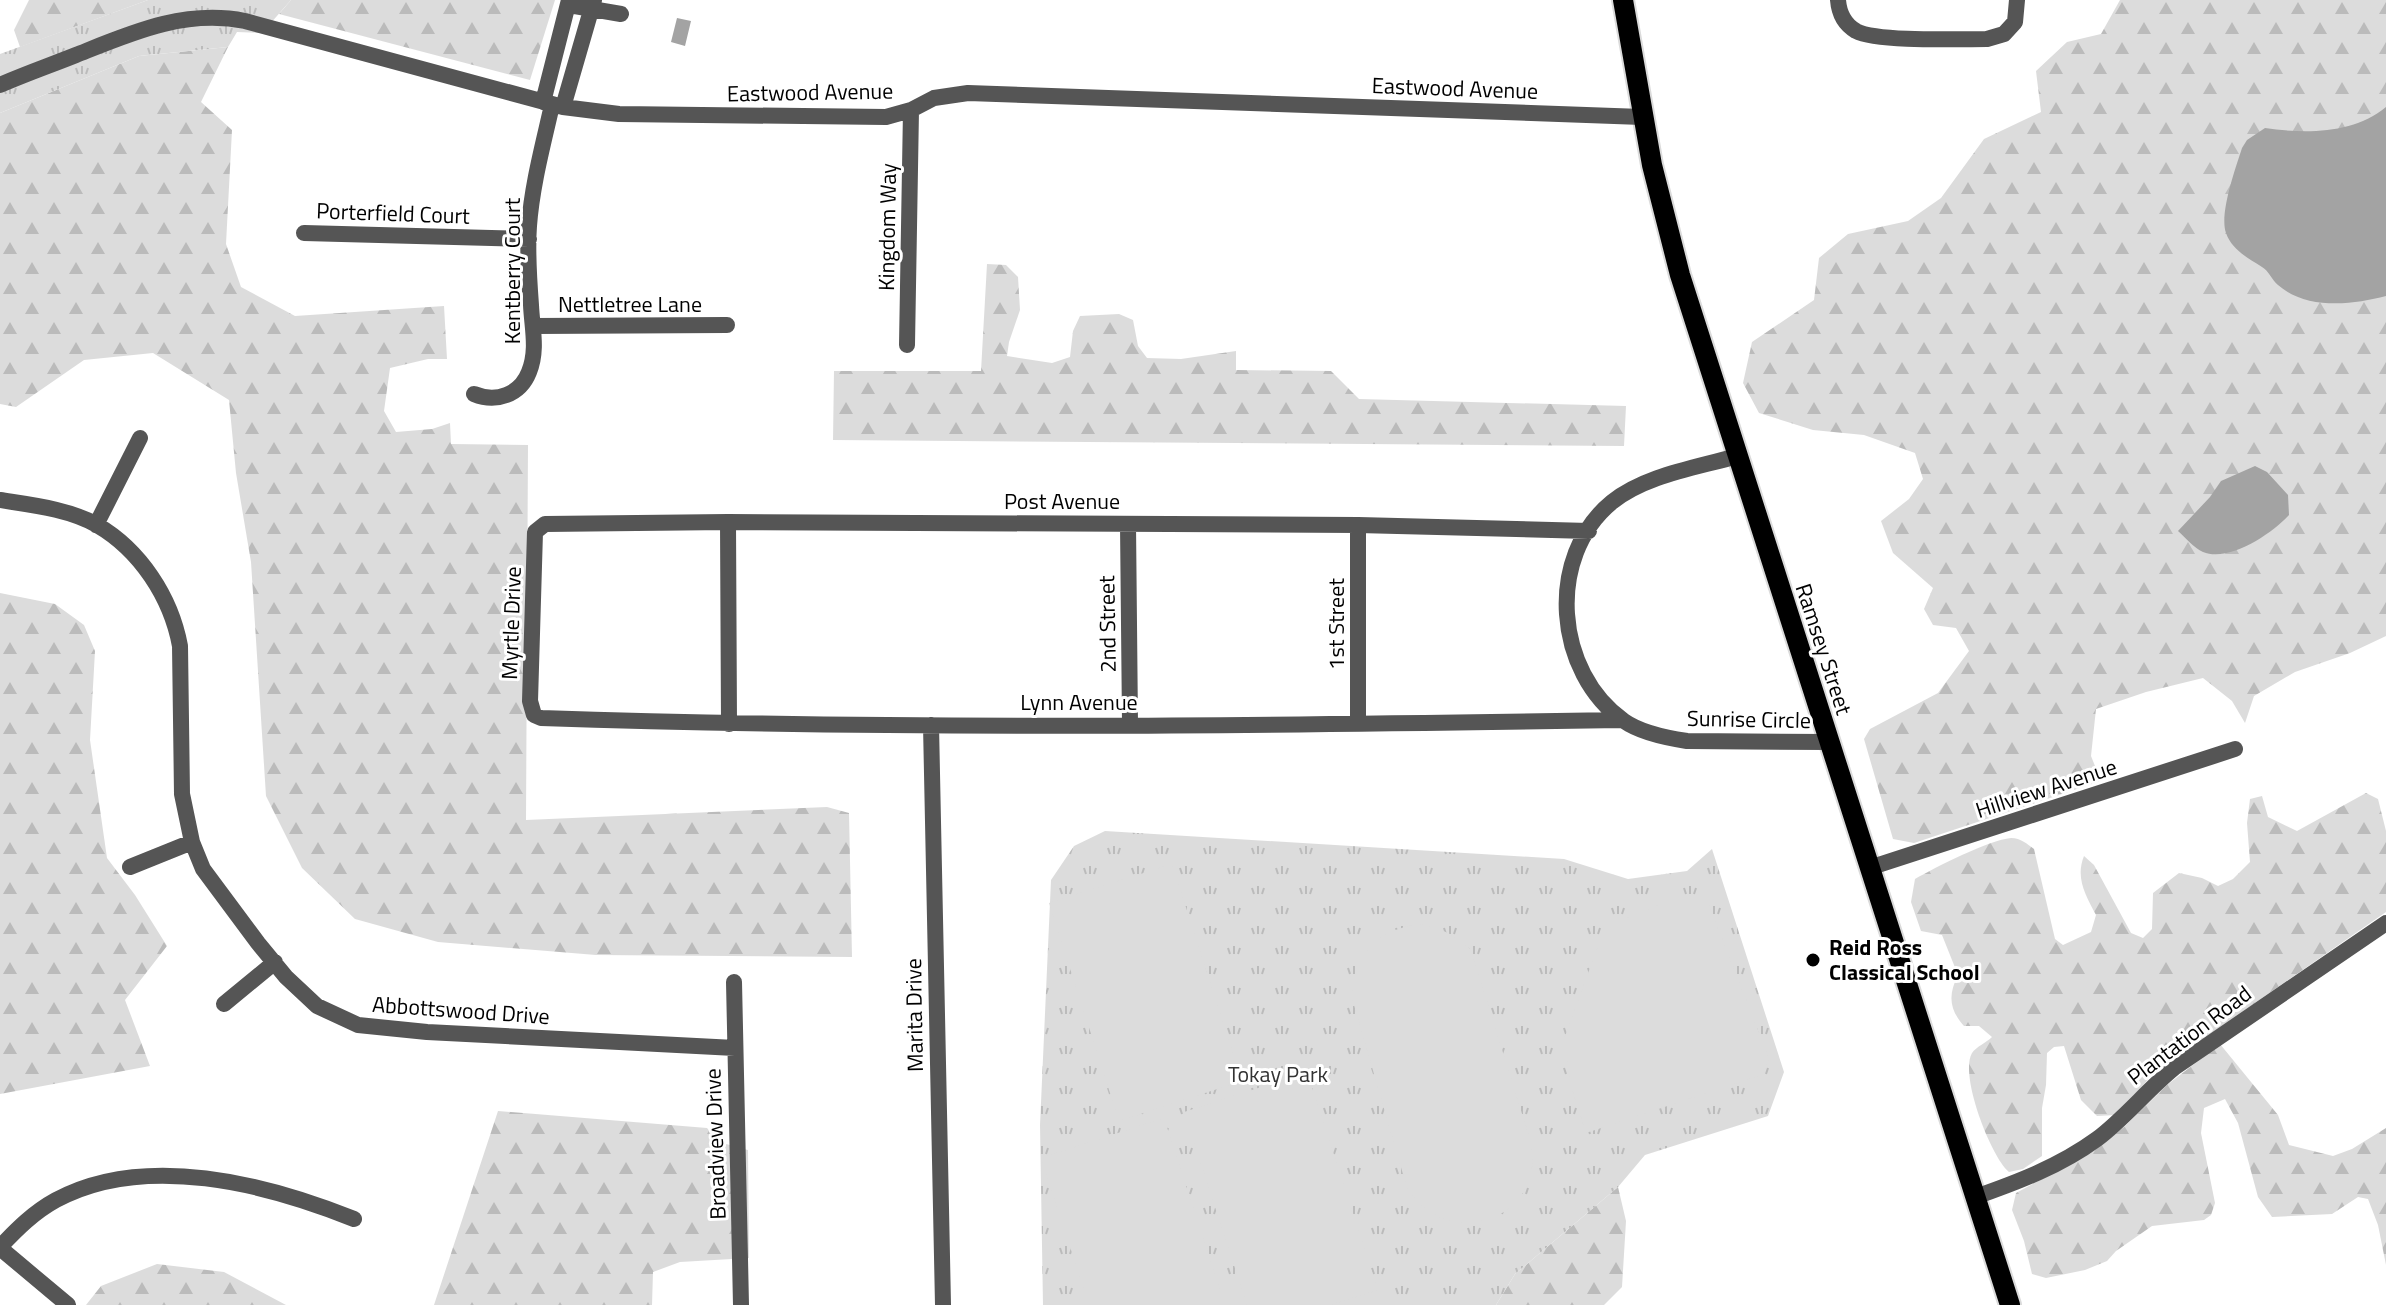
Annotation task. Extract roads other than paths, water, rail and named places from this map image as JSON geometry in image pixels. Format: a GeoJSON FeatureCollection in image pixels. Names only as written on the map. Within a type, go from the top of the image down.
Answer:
{"type":"FeatureCollection","features":[{"type":"Feature","properties":{"kind":"main road","name":"Ramsey Street"},"geometry":{"type":"LineString","coordinates":[[1623,0],[1642,117],[1680,275],[2010,1305]]}},
{"type":"Feature","properties":{"kind":"street"},"geometry":{"type":"LineString","coordinates":[[1838,0],[1847,24],[1869,35],[1987,39],[2010,29],[2015,22],[2017,0]]}},
{"type":"Feature","properties":{"kind":"street"},"geometry":{"type":"LineString","coordinates":[[553,105],[569,3],[593,5],[621,14]]}},
{"type":"Feature","properties":{"kind":"street"},"geometry":{"type":"LineString","coordinates":[[553,105],[593,5]]}},
{"type":"Feature","properties":{"kind":"street","name":"Eastwood Avenue"},"geometry":{"type":"LineString","coordinates":[[0,85],[143,28],[211,16],[245,21],[553,105],[619,114],[886,117],[911,110],[934,98],[968,93],[1642,117]]}},
{"type":"Feature","properties":{"kind":"street","name":"Kentberry Court"},"geometry":{"type":"LineString","coordinates":[[474,394],[498,398],[520,387],[532,364],[534,326],[529,239],[534,183],[553,105]]}},
{"type":"Feature","properties":{"kind":"street","name":"Kingdom Way"},"geometry":{"type":"LineString","coordinates":[[907,345],[911,110]]}},
{"type":"Feature","properties":{"kind":"street","name":"Porterfield Court"},"geometry":{"type":"LineString","coordinates":[[304,233],[529,239]]}},
{"type":"Feature","properties":{"kind":"street","name":"Nettletree Lane"},"geometry":{"type":"LineString","coordinates":[[534,326],[727,325]]}},
{"type":"Feature","properties":{"kind":"street"},"geometry":{"type":"LineString","coordinates":[[96,525],[140,438]]}},
{"type":"Feature","properties":{"kind":"street","name":"Sunrise Circle"},"geometry":{"type":"LineString","coordinates":[[1737,456],[1634,488],[1606,508],[1589,531],[1571,569],[1566,602],[1567,628],[1572,645],[1590,683],[1621,720],[1654,733],[1687,741],[1829,742]]}},
{"type":"Feature","properties":{"kind":"street","name":"Abbottswood Drive"},"geometry":{"type":"LineString","coordinates":[[0,500],[51,509],[96,525],[134,554],[161,592],[177,627],[182,672],[182,794],[192,842],[210,879],[275,962],[317,1006],[358,1025],[427,1032],[735,1048]]}},
{"type":"Feature","properties":{"kind":"street"},"geometry":{"type":"LineString","coordinates":[[728,522],[729,724]]}},
{"type":"Feature","properties":{"kind":"street","name":"Post Avenue"},"geometry":{"type":"LineString","coordinates":[[536,529],[551,523],[728,522],[1358,525],[1589,531]]}},
{"type":"Feature","properties":{"kind":"street","name":"2nd Street"},"geometry":{"type":"LineString","coordinates":[[1128,524],[1130,724]]}},
{"type":"Feature","properties":{"kind":"street","name":"1st Street"},"geometry":{"type":"LineString","coordinates":[[1358,525],[1358,724]]}},
{"type":"Feature","properties":{"kind":"street","name":"Myrtle Drive"},"geometry":{"type":"LineString","coordinates":[[536,529],[530,701],[537,718]]}},
{"type":"Feature","properties":{"kind":"street","name":"Lynn Avenue"},"geometry":{"type":"LineString","coordinates":[[537,718],[729,724],[931,725],[1621,720]]}},
{"type":"Feature","properties":{"kind":"street","name":"Marita Drive"},"geometry":{"type":"LineString","coordinates":[[931,725],[943,1305]]}},
{"type":"Feature","properties":{"kind":"street","name":"Hillview Avenue"},"geometry":{"type":"LineString","coordinates":[[1869,868],[2235,749]]}},
{"type":"Feature","properties":{"kind":"street"},"geometry":{"type":"LineString","coordinates":[[130,867],[192,842]]}},
{"type":"Feature","properties":{"kind":"street","name":"Plantation Road"},"geometry":{"type":"LineString","coordinates":[[1975,1197],[2024,1179],[2077,1152],[2118,1121],[2147,1089],[2174,1068],[2386,923]]}},
{"type":"Feature","properties":{"kind":"street"},"geometry":{"type":"LineString","coordinates":[[224,1004],[275,962]]}},
{"type":"Feature","properties":{"kind":"street","name":"Broadview Drive"},"geometry":{"type":"LineString","coordinates":[[734,982],[741,1305]]}},
{"type":"Feature","properties":{"kind":"street"},"geometry":{"type":"LineString","coordinates":[[68,1305],[0,1247],[22,1224],[58,1199],[83,1188],[111,1181],[157,1176],[236,1181],[282,1192],[354,1219]]}},
{"type":"Feature","properties":{"kind":"place","name":"Reid Ross Classical School"},"geometry":{"type":"Point","coordinates":[1813,960]}},
{"type":"Feature","properties":{"kind":"park label","name":"Tokay Park"},"geometry":{"type":"Point","coordinates":[1278,1074]}}]}
